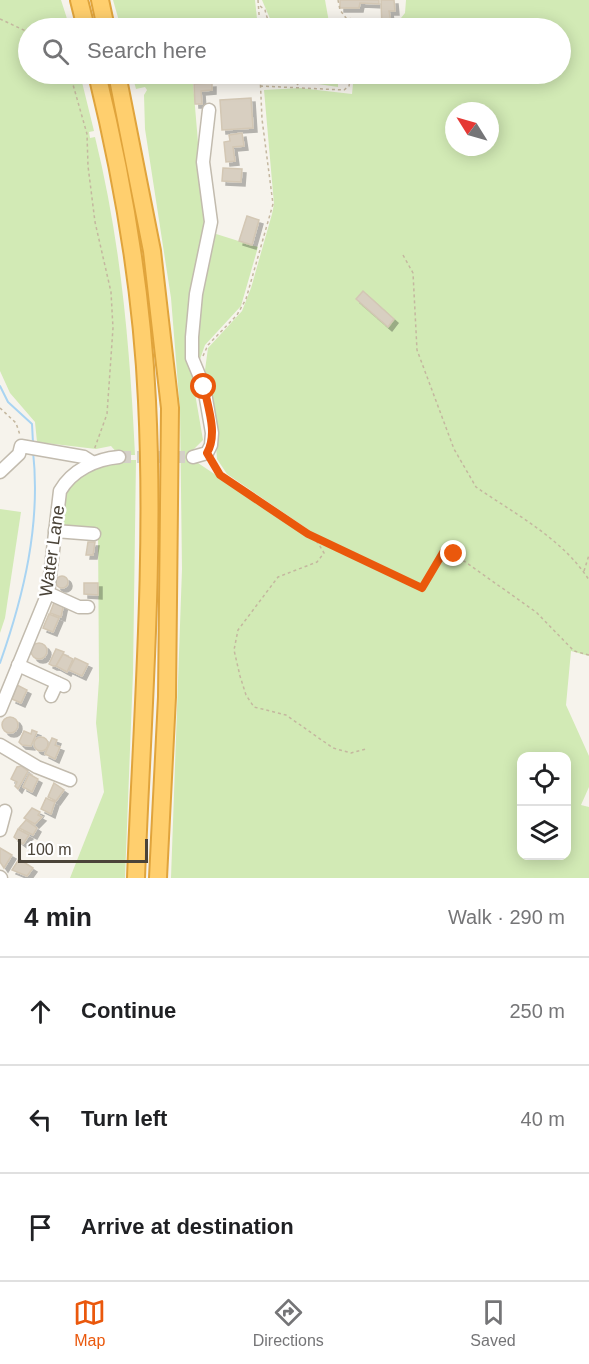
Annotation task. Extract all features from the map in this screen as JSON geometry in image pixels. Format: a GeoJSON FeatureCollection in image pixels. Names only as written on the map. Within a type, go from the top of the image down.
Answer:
{"type":"FeatureCollection","features":[{"type":"Feature","properties":{"kind":"highway"},"geometry":{"type":"LineString","coordinates":[[79,0],[84,18]]}},
{"type":"Feature","properties":{"kind":"highway"},"geometry":{"type":"LineString","coordinates":[[100,0],[104,18]]}},
{"type":"Feature","properties":{"kind":"highway"},"geometry":{"type":"LineString","coordinates":[[99,84],[132,256],[147,400],[150,542],[136,878]]}},
{"type":"Feature","properties":{"kind":"highway"},"geometry":{"type":"LineString","coordinates":[[119,84],[152,250],[170,408],[167,675],[158,878]]}},
{"type":"Feature","properties":{"kind":"street"},"geometry":{"type":"LineString","coordinates":[[193,457],[207,453],[212,445],[204,387],[192,358],[196,294],[212,222],[203,162],[209,110]]}},
{"type":"Feature","properties":{"kind":"street"},"geometry":{"type":"LineString","coordinates":[[0,472],[19,454],[21,446],[91,461]]}},
{"type":"Feature","properties":{"kind":"street","name":"Water Lane"},"geometry":{"type":"LineString","coordinates":[[0,710],[48,592],[60,490],[91,461],[119,457]]}},
{"type":"Feature","properties":{"kind":"street"},"geometry":{"type":"LineString","coordinates":[[55,531],[94,534]]}},
{"type":"Feature","properties":{"kind":"street"},"geometry":{"type":"LineString","coordinates":[[48,592],[78,607],[88,607]]}},
{"type":"Feature","properties":{"kind":"street"},"geometry":{"type":"LineString","coordinates":[[18,666],[61,684],[51,696]]}},
{"type":"Feature","properties":{"kind":"street"},"geometry":{"type":"LineString","coordinates":[[0,745],[37,767],[70,780]]}},
{"type":"Feature","properties":{"kind":"street"},"geometry":{"type":"LineString","coordinates":[[0,830],[5,811]]}},
{"type":"Feature","properties":{"kind":"path"},"geometry":{"type":"LineString","coordinates":[[258,0],[260,18]]}},
{"type":"Feature","properties":{"kind":"path"},"geometry":{"type":"LineString","coordinates":[[338,0],[340,10],[346,18]]}},
{"type":"Feature","properties":{"kind":"path"},"geometry":{"type":"LineString","coordinates":[[259,6],[265,10],[267,18]]}},
{"type":"Feature","properties":{"kind":"path"},"geometry":{"type":"LineString","coordinates":[[0,19],[18,27]]}},
{"type":"Feature","properties":{"kind":"path"},"geometry":{"type":"LineString","coordinates":[[73,84],[87,135],[88,166],[95,222],[111,292],[113,328],[107,414],[91,461]]}},
{"type":"Feature","properties":{"kind":"path"},"geometry":{"type":"LineString","coordinates":[[297,84],[300,87]]}},
{"type":"Feature","properties":{"kind":"path"},"geometry":{"type":"LineString","coordinates":[[200,365],[208,345],[237,315],[246,299],[273,204],[260,86],[344,90],[349,84]]}},
{"type":"Feature","properties":{"kind":"path"},"geometry":{"type":"LineString","coordinates":[[403,255],[413,273],[417,350],[454,449],[468,477],[476,487],[549,538],[584,572],[589,580]]}},
{"type":"Feature","properties":{"kind":"path"},"geometry":{"type":"LineString","coordinates":[[0,408],[16,423],[21,446]]}},
{"type":"Feature","properties":{"kind":"path"},"geometry":{"type":"LineString","coordinates":[[207,453],[220,475],[308,534],[422,588],[444,551],[454,554],[536,612],[574,651],[589,655]]}},
{"type":"Feature","properties":{"kind":"path"},"geometry":{"type":"LineString","coordinates":[[308,534],[322,548],[322,558],[278,577],[267,588],[235,640],[240,676],[246,695],[254,707],[286,715],[333,748],[351,753],[366,749]]}},
{"type":"Feature","properties":{"kind":"path"},"geometry":{"type":"LineString","coordinates":[[584,572],[589,555]]}},
{"type":"Feature","properties":{"kind":"green space"},"geometry":{"type":"Polygon","coordinates":[[[0,0],[61,0],[67,18],[18,18],[18,84],[82,84],[94,131],[89,132],[90,138],[95,137],[118,256],[127,335],[135,455],[119,455],[111,446],[96,449],[37,442],[35,422],[10,393],[0,371],[0,0]]]}},
{"type":"Feature","properties":{"kind":"green space"},"geometry":{"type":"Polygon","coordinates":[[[113,0],[255,0],[257,18],[118,18],[113,0]]]}},
{"type":"Feature","properties":{"kind":"green space"},"geometry":{"type":"Polygon","coordinates":[[[262,0],[325,0],[328,18],[270,18],[262,0]]]}},
{"type":"Feature","properties":{"kind":"green space"},"geometry":{"type":"Polygon","coordinates":[[[406,0],[589,0],[589,656],[571,651],[566,705],[589,756],[589,787],[581,805],[589,807],[589,878],[171,878],[182,569],[180,410],[171,298],[145,129],[144,95],[147,90],[145,87],[136,89],[135,84],[193,84],[200,166],[208,205],[191,370],[203,440],[192,451],[192,459],[306,535],[309,530],[227,474],[217,459],[214,422],[205,370],[208,348],[242,311],[251,288],[272,214],[274,204],[264,90],[300,88],[352,94],[353,84],[571,84],[571,18],[401,18],[405,13],[406,0]]]}},
{"type":"Feature","properties":{"kind":"green space"},"geometry":{"type":"Polygon","coordinates":[[[318,84],[338,84],[338,87],[318,84]]]}},
{"type":"Feature","properties":{"kind":"green space"},"geometry":{"type":"Polygon","coordinates":[[[213,233],[258,247],[241,306],[205,345],[199,362],[194,334],[213,233]]]}},
{"type":"Feature","properties":{"kind":"green space"},"geometry":{"type":"Polygon","coordinates":[[[106,460],[136,460],[133,673],[125,878],[70,878],[104,792],[96,723],[99,680],[98,530],[62,527],[62,491],[106,460]]]}},
{"type":"Feature","properties":{"kind":"green space"},"geometry":{"type":"Polygon","coordinates":[[[0,509],[21,512],[5,618],[0,633],[0,509]]]}},
{"type":"Feature","properties":{"kind":"building"},"geometry":{"type":"Polygon","coordinates":[[[340,0],[379,0],[379,4],[360,3],[359,8],[340,8],[340,0]]]}},
{"type":"Feature","properties":{"kind":"building"},"geometry":{"type":"Polygon","coordinates":[[[381,0],[394,0],[395,11],[389,11],[390,18],[382,18],[381,0]]]}},
{"type":"Feature","properties":{"kind":"building"},"geometry":{"type":"Polygon","coordinates":[[[194,84],[212,84],[212,90],[201,91],[202,104],[195,104],[194,84]]]}},
{"type":"Feature","properties":{"kind":"building"},"geometry":{"type":"Polygon","coordinates":[[[251,98],[253,128],[222,130],[220,100],[251,98]]]}},
{"type":"Feature","properties":{"kind":"building"},"geometry":{"type":"Polygon","coordinates":[[[242,133],[244,146],[233,147],[235,161],[226,162],[224,142],[230,141],[229,135],[242,133]]]}},
{"type":"Feature","properties":{"kind":"building"},"geometry":{"type":"Polygon","coordinates":[[[223,168],[242,169],[241,182],[222,181],[223,168]]]}},
{"type":"Feature","properties":{"kind":"building"},"geometry":{"type":"Polygon","coordinates":[[[247,216],[259,220],[252,245],[239,241],[247,216]]]}},
{"type":"Feature","properties":{"kind":"building"},"geometry":{"type":"Polygon","coordinates":[[[363,291],[394,319],[388,327],[356,299],[363,291]]]}},
{"type":"Feature","properties":{"kind":"building"},"geometry":{"type":"Polygon","coordinates":[[[88,542],[95,542],[93,555],[86,555],[88,542]]]}},
{"type":"Feature","properties":{"kind":"building"},"geometry":{"type":"Polygon","coordinates":[[[64,576],[67,577],[67,587],[60,588],[57,587],[56,580],[57,577],[64,576]]]}},
{"type":"Feature","properties":{"kind":"building"},"geometry":{"type":"Polygon","coordinates":[[[84,583],[98,583],[98,595],[84,594],[84,583]]]}},
{"type":"Feature","properties":{"kind":"building"},"geometry":{"type":"Polygon","coordinates":[[[55,600],[64,603],[61,617],[50,613],[55,600]]]}},
{"type":"Feature","properties":{"kind":"building"},"geometry":{"type":"Polygon","coordinates":[[[49,614],[59,618],[53,632],[43,628],[49,614]]]}},
{"type":"Feature","properties":{"kind":"building"},"geometry":{"type":"Polygon","coordinates":[[[39,643],[45,645],[47,651],[45,657],[39,659],[33,657],[31,651],[33,645],[39,643]]]}},
{"type":"Feature","properties":{"kind":"building"},"geometry":{"type":"Polygon","coordinates":[[[56,649],[64,652],[56,666],[53,666],[49,664],[56,649]]]}},
{"type":"Feature","properties":{"kind":"building"},"geometry":{"type":"Polygon","coordinates":[[[63,654],[73,659],[67,672],[56,666],[63,654]]]}},
{"type":"Feature","properties":{"kind":"building"},"geometry":{"type":"Polygon","coordinates":[[[75,658],[88,664],[82,676],[69,670],[75,658]]]}},
{"type":"Feature","properties":{"kind":"building"},"geometry":{"type":"Polygon","coordinates":[[[17,685],[27,690],[21,703],[12,699],[17,685]]]}},
{"type":"Feature","properties":{"kind":"building"},"geometry":{"type":"Polygon","coordinates":[[[10,717],[18,725],[10,733],[2,725],[10,717]]]}},
{"type":"Feature","properties":{"kind":"building"},"geometry":{"type":"Polygon","coordinates":[[[32,730],[37,732],[31,746],[22,745],[19,742],[24,731],[31,734],[32,730]]]}},
{"type":"Feature","properties":{"kind":"building"},"geometry":{"type":"Polygon","coordinates":[[[38,737],[44,737],[48,744],[44,751],[38,751],[34,747],[34,741],[38,737]]]}},
{"type":"Feature","properties":{"kind":"building"},"geometry":{"type":"Polygon","coordinates":[[[52,738],[57,740],[55,745],[60,747],[55,759],[45,754],[52,738]]]}},
{"type":"Feature","properties":{"kind":"building"},"geometry":{"type":"Polygon","coordinates":[[[21,766],[28,771],[18,789],[15,786],[17,782],[11,779],[17,767],[21,766]]]}},
{"type":"Feature","properties":{"kind":"building"},"geometry":{"type":"Polygon","coordinates":[[[29,774],[38,779],[32,792],[23,787],[29,774]]]}},
{"type":"Feature","properties":{"kind":"building"},"geometry":{"type":"Polygon","coordinates":[[[54,783],[64,790],[56,801],[48,797],[54,783]]]}},
{"type":"Feature","properties":{"kind":"building"},"geometry":{"type":"Polygon","coordinates":[[[46,798],[55,802],[51,814],[41,809],[46,798]]]}},
{"type":"Feature","properties":{"kind":"building"},"geometry":{"type":"Polygon","coordinates":[[[32,808],[40,812],[38,815],[42,817],[35,824],[24,818],[32,808]]]}},
{"type":"Feature","properties":{"kind":"building"},"geometry":{"type":"Polygon","coordinates":[[[26,820],[37,828],[33,835],[19,828],[26,820]]]}},
{"type":"Feature","properties":{"kind":"building"},"geometry":{"type":"Polygon","coordinates":[[[18,829],[29,835],[23,844],[14,837],[18,829]]]}},
{"type":"Feature","properties":{"kind":"building"},"geometry":{"type":"Polygon","coordinates":[[[0,848],[12,855],[4,868],[0,862],[0,848]]]}},
{"type":"Feature","properties":{"kind":"building"},"geometry":{"type":"Polygon","coordinates":[[[19,859],[33,868],[27,876],[12,870],[19,859]]]}},
{"type":"Feature","properties":{"kind":"waterway"},"geometry":{"type":"LineString","coordinates":[[0,386],[8,402],[32,424],[33,443]]}},
{"type":"Feature","properties":{"kind":"waterway"},"geometry":{"type":"LineString","coordinates":[[0,663],[9,637],[28,559],[35,505],[33,451]]}},
{"type":"Feature","properties":{"kind":"tunnel"},"geometry":{"type":"LineString","coordinates":[[119,457],[193,457]]}},
{"type":"Feature","properties":{"kind":"route"},"geometry":{"type":"LineString","coordinates":[[204,387],[212,433],[212,445],[207,453],[217,471],[308,534],[422,588],[444,551],[454,554]]}}]}
